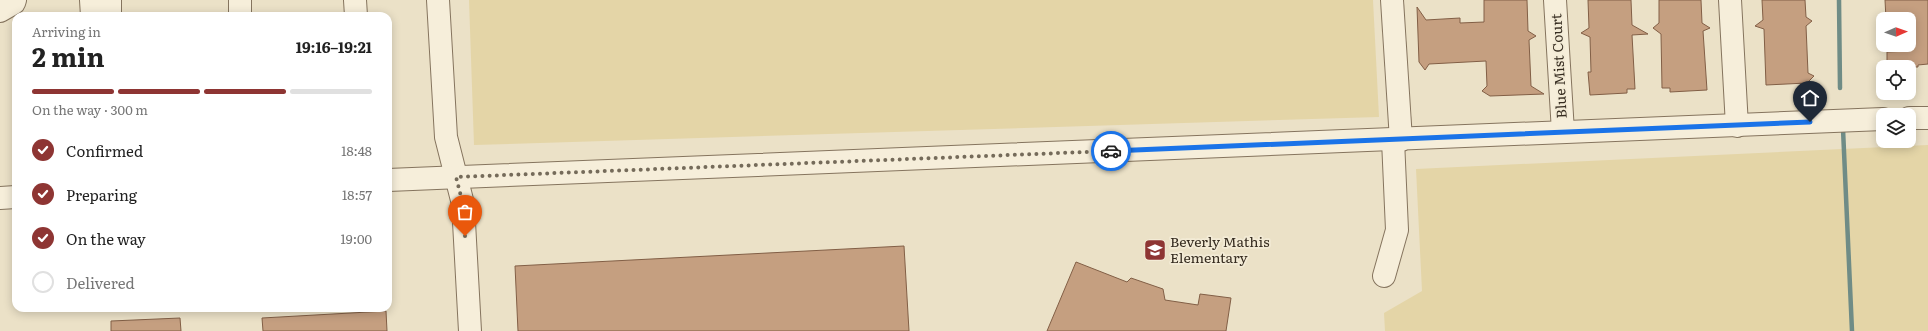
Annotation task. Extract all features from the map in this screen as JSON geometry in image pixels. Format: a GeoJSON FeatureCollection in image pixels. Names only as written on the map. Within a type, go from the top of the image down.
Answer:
{"type":"FeatureCollection","features":[{"type":"Feature","properties":{"kind":"street"},"geometry":{"type":"LineString","coordinates":[[0,11],[14,3],[15,0]]}},
{"type":"Feature","properties":{"kind":"street"},"geometry":{"type":"LineString","coordinates":[[91,0],[92,12]]}},
{"type":"Feature","properties":{"kind":"street"},"geometry":{"type":"LineString","coordinates":[[110,0],[110,12]]}},
{"type":"Feature","properties":{"kind":"street"},"geometry":{"type":"LineString","coordinates":[[240,0],[240,12]]}},
{"type":"Feature","properties":{"kind":"street"},"geometry":{"type":"LineString","coordinates":[[355,0],[356,12]]}},
{"type":"Feature","properties":{"kind":"street"},"geometry":{"type":"LineString","coordinates":[[438,0],[446,137],[463,204],[470,331]]}},
{"type":"Feature","properties":{"kind":"street"},"geometry":{"type":"LineString","coordinates":[[1384,276],[1397,230],[1397,140],[1392,0]]}},
{"type":"Feature","properties":{"kind":"street","name":"Blue Mist Court"},"geometry":{"type":"LineString","coordinates":[[1555,0],[1563,132]]}},
{"type":"Feature","properties":{"kind":"street"},"geometry":{"type":"LineString","coordinates":[[1730,0],[1737,126]]}},
{"type":"Feature","properties":{"kind":"street"},"geometry":{"type":"LineString","coordinates":[[1916,118],[1928,118]]}},
{"type":"Feature","properties":{"kind":"street"},"geometry":{"type":"LineString","coordinates":[[392,180],[1876,120]]}},
{"type":"Feature","properties":{"kind":"street"},"geometry":{"type":"LineString","coordinates":[[0,198],[12,197]]}},
{"type":"Feature","properties":{"kind":"sand"},"geometry":{"type":"Polygon","coordinates":[[[469,0],[1373,0],[1379,117],[474,145],[469,0]]]}},
{"type":"Feature","properties":{"kind":"sand"},"geometry":{"type":"Polygon","coordinates":[[[1928,145],[1928,331],[1385,331],[1384,313],[1422,291],[1416,169],[1876,147],[1916,148],[1916,146],[1928,145]]]}},
{"type":"Feature","properties":{"kind":"building"},"geometry":{"type":"Polygon","coordinates":[[[1484,0],[1527,0],[1528,31],[1536,36],[1529,40],[1531,86],[1544,94],[1490,96],[1482,91],[1487,86],[1486,61],[1429,64],[1425,70],[1419,62],[1417,7],[1426,20],[1460,18],[1460,23],[1484,22],[1484,0]]]}},
{"type":"Feature","properties":{"kind":"building"},"geometry":{"type":"Polygon","coordinates":[[[1588,0],[1631,0],[1632,25],[1648,34],[1632,35],[1635,89],[1627,89],[1627,93],[1590,95],[1588,72],[1591,72],[1590,37],[1581,33],[1589,28],[1588,0]]]}},
{"type":"Feature","properties":{"kind":"building"},"geometry":{"type":"Polygon","coordinates":[[[1659,0],[1701,0],[1702,23],[1710,28],[1703,31],[1707,90],[1670,92],[1670,88],[1662,88],[1661,34],[1653,28],[1659,23],[1659,0]]]}},
{"type":"Feature","properties":{"kind":"building"},"geometry":{"type":"Polygon","coordinates":[[[1762,0],[1805,0],[1806,17],[1812,21],[1806,26],[1808,73],[1814,76],[1807,83],[1766,85],[1764,29],[1755,26],[1763,20],[1762,0]]]}},
{"type":"Feature","properties":{"kind":"building"},"geometry":{"type":"Polygon","coordinates":[[[1885,0],[1928,0],[1928,64],[1918,65],[1918,67],[1916,67],[1916,60],[1887,60],[1887,52],[1916,52],[1916,12],[1886,12],[1885,0]]]}},
{"type":"Feature","properties":{"kind":"building"},"geometry":{"type":"Polygon","coordinates":[[[904,246],[909,331],[518,331],[515,266],[904,246]]]}},
{"type":"Feature","properties":{"kind":"building"},"geometry":{"type":"Polygon","coordinates":[[[1076,262],[1127,282],[1131,278],[1163,289],[1165,300],[1198,305],[1200,294],[1231,298],[1226,331],[1047,331],[1076,262]]]}},
{"type":"Feature","properties":{"kind":"building"},"geometry":{"type":"Polygon","coordinates":[[[386,312],[387,331],[263,331],[262,318],[386,312]]]}},
{"type":"Feature","properties":{"kind":"building"},"geometry":{"type":"Polygon","coordinates":[[[180,318],[181,331],[111,331],[111,321],[180,318]]]}},
{"type":"Feature","properties":{"kind":"waterway"},"geometry":{"type":"LineString","coordinates":[[1839,0],[1840,88]]}},
{"type":"Feature","properties":{"kind":"waterway"},"geometry":{"type":"LineString","coordinates":[[1843,129],[1852,331]]}},
{"type":"Feature","properties":{"kind":"way so far"},"geometry":{"type":"LineString","coordinates":[[465,236],[463,204],[456,177],[1111,151]]}},
{"type":"Feature","properties":{"kind":"place","name":"Beverly Mathis Elementary"},"geometry":{"type":"Point","coordinates":[1155,250]}},
{"type":"Feature","properties":{"kind":"route"},"geometry":{"type":"LineString","coordinates":[[1111,151],[1810,122]]}}]}
